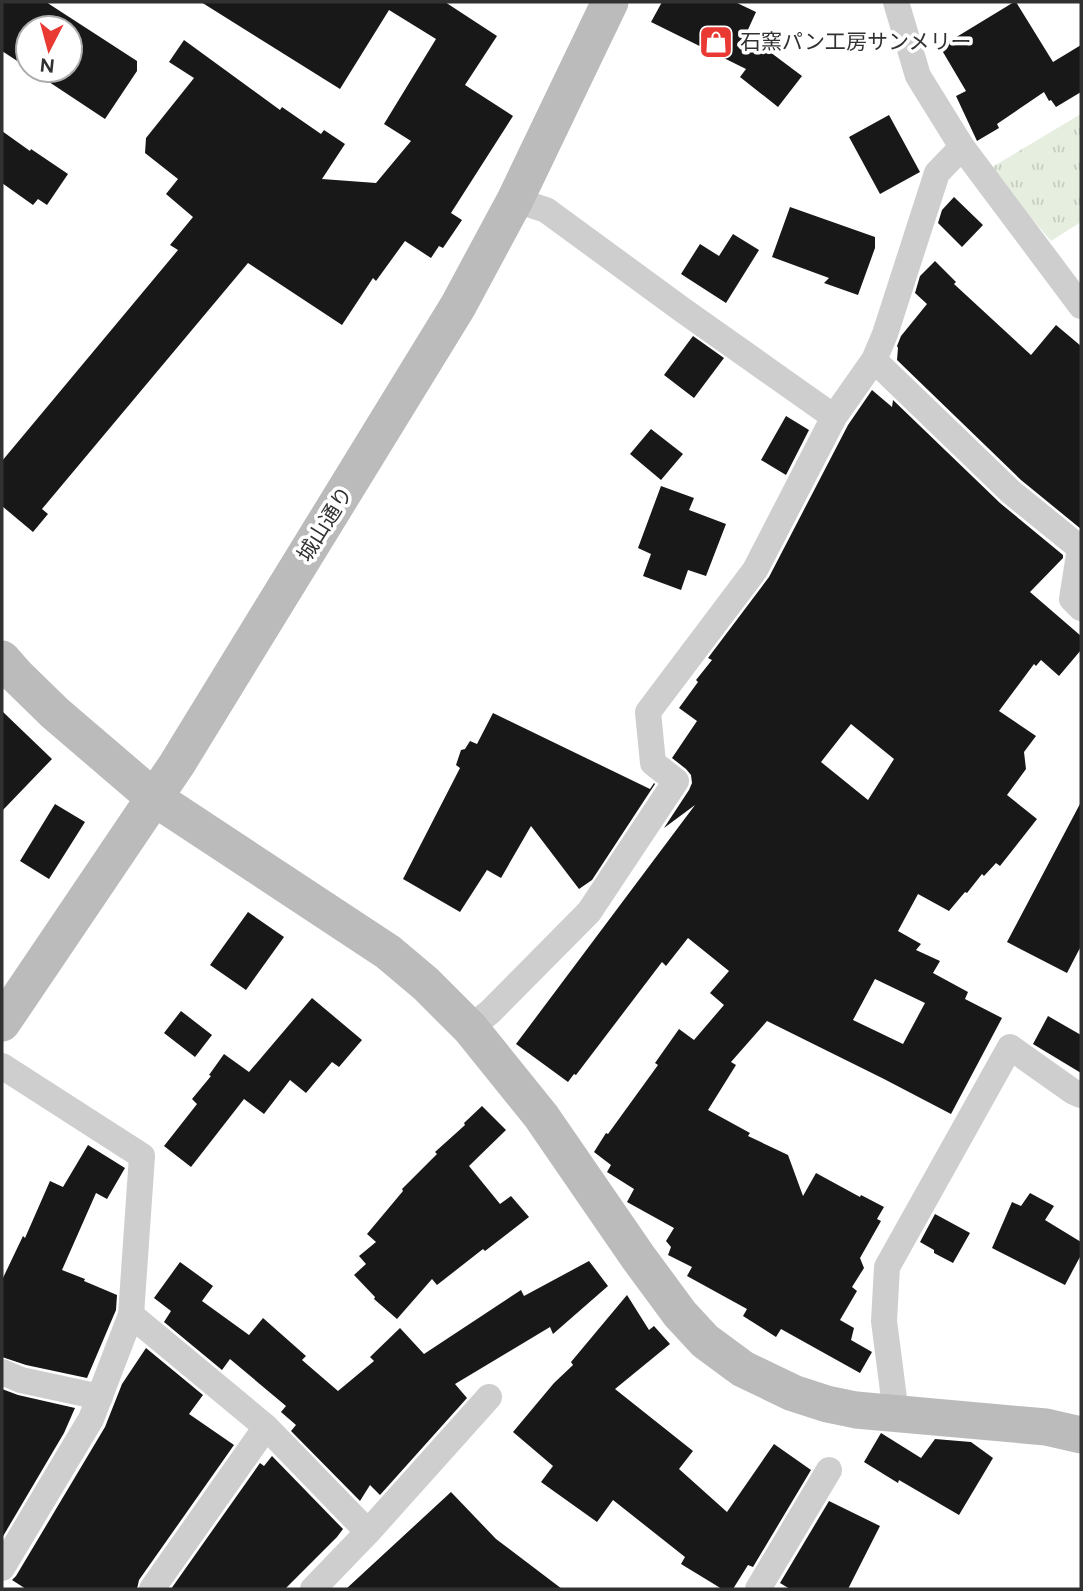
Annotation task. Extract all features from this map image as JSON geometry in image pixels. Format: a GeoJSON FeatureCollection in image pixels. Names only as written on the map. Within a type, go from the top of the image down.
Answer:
{"type":"FeatureCollection","features":[{"type":"Feature","properties":{"kind":"street","name":"城山通り"},"geometry":{"type":"LineString","coordinates":[[2,1023],[177,764],[458,306],[515,200],[610,2]]}},
{"type":"Feature","properties":{"kind":"street"},"geometry":{"type":"LineString","coordinates":[[896,2],[918,76],[962,148],[1081,306]]}},
{"type":"Feature","properties":{"kind":"street"},"geometry":{"type":"LineString","coordinates":[[470,1028],[490,1012],[589,912],[676,781],[653,763],[648,712],[755,570],[834,417],[874,360],[885,334],[937,173],[962,148]]}},
{"type":"Feature","properties":{"kind":"street"},"geometry":{"type":"LineString","coordinates":[[515,200],[546,211],[834,417]]}},
{"type":"Feature","properties":{"kind":"street"},"geometry":{"type":"LineString","coordinates":[[874,360],[1011,492],[1080,548],[1072,599],[1081,608]]}},
{"type":"Feature","properties":{"kind":"street"},"geometry":{"type":"LineString","coordinates":[[2,659],[55,713],[153,797],[388,952],[426,984],[470,1028],[541,1116],[680,1314],[705,1341],[743,1368],[793,1393],[827,1404],[856,1410],[1046,1427],[1081,1435]]}},
{"type":"Feature","properties":{"kind":"street"},"geometry":{"type":"LineString","coordinates":[[896,1414],[884,1321],[887,1267],[1010,1046],[1081,1096]]}},
{"type":"Feature","properties":{"kind":"street"},"geometry":{"type":"LineString","coordinates":[[2,1066],[142,1156],[131,1315],[91,1419],[2,1568]]}},
{"type":"Feature","properties":{"kind":"street"},"geometry":{"type":"LineString","coordinates":[[131,1315],[267,1427],[369,1532]]}},
{"type":"Feature","properties":{"kind":"street"},"geometry":{"type":"LineString","coordinates":[[2,1372],[21,1380],[100,1397]]}},
{"type":"Feature","properties":{"kind":"street"},"geometry":{"type":"LineString","coordinates":[[313,1589],[369,1532],[489,1397]]}},
{"type":"Feature","properties":{"kind":"street"},"geometry":{"type":"LineString","coordinates":[[152,1589],[267,1427]]}},
{"type":"Feature","properties":{"kind":"street"},"geometry":{"type":"LineString","coordinates":[[758,1589],[829,1470]]}},
{"type":"Feature","properties":{"kind":"green space"},"geometry":{"type":"Polygon","coordinates":[[[1081,114],[1081,222],[1051,241],[989,169],[1081,114]]]}},
{"type":"Feature","properties":{"kind":"building"},"geometry":{"type":"Polygon","coordinates":[[[2,2],[46,2],[65,14],[14,14],[14,59],[2,51],[2,2]]]}},
{"type":"Feature","properties":{"kind":"building"},"geometry":{"type":"Polygon","coordinates":[[[201,2],[445,2],[497,36],[465,85],[513,116],[451,213],[462,220],[443,248],[439,246],[431,258],[405,241],[376,281],[373,278],[342,325],[248,263],[42,509],[48,514],[33,532],[2,506],[2,461],[178,250],[170,245],[193,217],[166,194],[178,179],[145,153],[146,138],[194,78],[169,62],[184,40],[280,110],[282,107],[321,134],[324,130],[345,144],[322,179],[376,183],[411,141],[384,124],[436,39],[389,10],[340,89],[201,2]]]}},
{"type":"Feature","properties":{"kind":"building","name":"石窯パン工房サンメリー"},"geometry":{"type":"Polygon","coordinates":[[[662,2],[735,2],[756,12],[746,34],[802,76],[778,107],[740,77],[746,69],[651,22],[662,2]]]}},
{"type":"Feature","properties":{"kind":"building"},"geometry":{"type":"Polygon","coordinates":[[[1014,2],[1053,62],[1081,45],[1081,92],[1056,107],[1044,92],[997,124],[999,128],[977,141],[956,96],[966,91],[940,47],[1014,2]]]}},
{"type":"Feature","properties":{"kind":"building"},"geometry":{"type":"Polygon","coordinates":[[[84,27],[137,61],[137,71],[105,119],[52,84],[84,84],[84,27]]]}},
{"type":"Feature","properties":{"kind":"building"},"geometry":{"type":"Polygon","coordinates":[[[889,115],[920,172],[880,194],[849,137],[889,115]]]}},
{"type":"Feature","properties":{"kind":"building"},"geometry":{"type":"Polygon","coordinates":[[[2,131],[68,174],[47,205],[38,199],[33,205],[2,183],[2,131]]]}},
{"type":"Feature","properties":{"kind":"building"},"geometry":{"type":"Polygon","coordinates":[[[954,197],[983,225],[962,247],[938,223],[942,210],[954,197]]]}},
{"type":"Feature","properties":{"kind":"building"},"geometry":{"type":"Polygon","coordinates":[[[790,207],[875,237],[875,248],[858,295],[824,283],[829,278],[772,257],[790,207]]]}},
{"type":"Feature","properties":{"kind":"building"},"geometry":{"type":"Polygon","coordinates":[[[733,234],[759,250],[726,303],[681,274],[700,244],[719,256],[733,234]]]}},
{"type":"Feature","properties":{"kind":"building"},"geometry":{"type":"Polygon","coordinates":[[[935,261],[956,282],[954,284],[1031,355],[1056,325],[1081,346],[1081,529],[1021,480],[897,360],[897,346],[901,336],[927,304],[915,293],[920,276],[935,261]]]}},
{"type":"Feature","properties":{"kind":"building"},"geometry":{"type":"Polygon","coordinates":[[[693,336],[724,358],[694,398],[664,375],[693,336]]]}},
{"type":"Feature","properties":{"kind":"building"},"geometry":{"type":"Polygon","coordinates":[[[872,390],[892,407],[893,400],[1000,503],[1063,555],[1030,592],[1081,636],[1081,650],[1059,676],[1041,660],[1036,666],[1034,664],[999,711],[1036,736],[1024,752],[1026,769],[1007,795],[1037,819],[1000,866],[996,863],[984,876],[982,874],[949,911],[918,894],[898,931],[921,944],[916,950],[940,961],[933,973],[968,992],[965,999],[1002,1018],[951,1114],[767,1021],[731,1062],[736,1065],[708,1110],[750,1133],[748,1136],[788,1155],[803,1196],[816,1173],[884,1207],[877,1219],[881,1221],[860,1258],[864,1268],[852,1287],[857,1291],[840,1320],[854,1328],[851,1340],[872,1352],[860,1373],[781,1329],[776,1337],[743,1316],[747,1309],[687,1276],[692,1267],[668,1255],[671,1247],[666,1241],[674,1228],[627,1202],[634,1189],[607,1172],[611,1165],[594,1152],[658,1065],[655,1063],[679,1029],[694,1040],[724,1005],[710,993],[729,971],[688,938],[666,966],[662,962],[568,1082],[516,1044],[695,805],[664,828],[692,783],[691,775],[672,758],[697,721],[679,708],[712,660],[708,658],[769,577],[848,425],[872,390]],[[851,724],[821,762],[868,800],[894,759],[851,724]],[[875,979],[853,1020],[903,1044],[925,1003],[875,979]]]}},
{"type":"Feature","properties":{"kind":"building"},"geometry":{"type":"Polygon","coordinates":[[[786,416],[809,430],[786,475],[761,460],[786,416]]]}},
{"type":"Feature","properties":{"kind":"building"},"geometry":{"type":"Polygon","coordinates":[[[651,429],[683,454],[661,480],[630,454],[651,429]]]}},
{"type":"Feature","properties":{"kind":"building"},"geometry":{"type":"Polygon","coordinates":[[[661,486],[694,498],[689,510],[726,524],[706,576],[688,570],[681,590],[643,576],[651,554],[638,548],[661,486]]]}},
{"type":"Feature","properties":{"kind":"building"},"geometry":{"type":"Polygon","coordinates":[[[2,711],[52,759],[2,811],[2,711]]]}},
{"type":"Feature","properties":{"kind":"building"},"geometry":{"type":"Polygon","coordinates":[[[493,713],[650,789],[655,784],[592,880],[579,889],[531,826],[501,878],[487,870],[460,912],[403,879],[460,768],[456,765],[461,750],[465,749],[470,741],[477,744],[493,713]]]}},
{"type":"Feature","properties":{"kind":"building"},"geometry":{"type":"Polygon","coordinates":[[[1081,802],[1081,946],[1067,973],[1007,942],[1081,802]]]}},
{"type":"Feature","properties":{"kind":"building"},"geometry":{"type":"Polygon","coordinates":[[[55,804],[85,822],[49,879],[20,861],[55,804]]]}},
{"type":"Feature","properties":{"kind":"building"},"geometry":{"type":"Polygon","coordinates":[[[248,912],[284,937],[246,990],[210,965],[248,912]]]}},
{"type":"Feature","properties":{"kind":"building"},"geometry":{"type":"Polygon","coordinates":[[[312,998],[362,1040],[339,1067],[332,1062],[306,1093],[290,1080],[264,1114],[244,1099],[191,1167],[164,1146],[197,1104],[192,1099],[211,1076],[209,1075],[224,1054],[249,1072],[312,998]]]}},
{"type":"Feature","properties":{"kind":"building"},"geometry":{"type":"Polygon","coordinates":[[[181,1011],[212,1035],[195,1057],[164,1033],[181,1011]]]}},
{"type":"Feature","properties":{"kind":"building"},"geometry":{"type":"Polygon","coordinates":[[[1048,1016],[1081,1035],[1081,1073],[1033,1044],[1048,1016]]]}},
{"type":"Feature","properties":{"kind":"building"},"geometry":{"type":"Polygon","coordinates":[[[482,1106],[506,1130],[469,1166],[500,1204],[511,1196],[529,1217],[437,1285],[432,1279],[397,1319],[374,1299],[354,1275],[366,1264],[359,1256],[376,1242],[367,1234],[402,1189],[437,1154],[435,1152],[482,1106]]]}},
{"type":"Feature","properties":{"kind":"building"},"geometry":{"type":"Polygon","coordinates":[[[88,1145],[125,1168],[107,1199],[96,1193],[62,1270],[117,1295],[116,1310],[87,1378],[2,1357],[2,1280],[23,1236],[25,1238],[50,1181],[63,1187],[88,1145]]]}},
{"type":"Feature","properties":{"kind":"building"},"geometry":{"type":"Polygon","coordinates":[[[1030,1193],[1054,1206],[1045,1220],[1081,1242],[1081,1255],[1065,1285],[992,1248],[1012,1202],[1021,1206],[1030,1193]]]}},
{"type":"Feature","properties":{"kind":"building"},"geometry":{"type":"Polygon","coordinates":[[[935,1214],[970,1233],[953,1263],[920,1242],[935,1214]]]}},
{"type":"Feature","properties":{"kind":"building"},"geometry":{"type":"Polygon","coordinates":[[[589,1261],[608,1286],[553,1334],[550,1327],[455,1384],[467,1398],[380,1495],[370,1485],[360,1501],[291,1431],[296,1425],[281,1412],[286,1406],[230,1359],[222,1370],[164,1322],[171,1311],[154,1298],[180,1262],[213,1286],[202,1301],[249,1335],[263,1318],[306,1356],[302,1360],[338,1391],[374,1361],[370,1357],[400,1328],[424,1354],[521,1290],[524,1296],[589,1261]]]}},
{"type":"Feature","properties":{"kind":"building"},"geometry":{"type":"Polygon","coordinates":[[[627,1295],[649,1330],[654,1326],[670,1344],[615,1389],[693,1451],[679,1469],[727,1512],[774,1444],[811,1470],[753,1567],[748,1565],[733,1589],[722,1589],[681,1564],[685,1557],[613,1500],[597,1522],[541,1482],[553,1466],[513,1432],[554,1383],[573,1365],[571,1362],[627,1295]]]}},
{"type":"Feature","properties":{"kind":"building"},"geometry":{"type":"Polygon","coordinates":[[[146,1348],[203,1395],[189,1414],[234,1445],[139,1580],[137,1589],[26,1589],[12,1580],[105,1427],[122,1384],[146,1348]]]}},
{"type":"Feature","properties":{"kind":"building"},"geometry":{"type":"Polygon","coordinates":[[[2,1389],[75,1408],[64,1433],[2,1538],[2,1389]]]}},
{"type":"Feature","properties":{"kind":"building"},"geometry":{"type":"Polygon","coordinates":[[[881,1433],[921,1458],[935,1439],[971,1442],[993,1458],[959,1515],[864,1462],[881,1433]]]}},
{"type":"Feature","properties":{"kind":"building"},"geometry":{"type":"Polygon","coordinates":[[[272,1456],[343,1529],[337,1537],[285,1589],[171,1589],[260,1463],[264,1466],[272,1456]]]}},
{"type":"Feature","properties":{"kind":"building"},"geometry":{"type":"Polygon","coordinates":[[[451,1492],[496,1539],[562,1589],[346,1589],[451,1492]]]}},
{"type":"Feature","properties":{"kind":"building"},"geometry":{"type":"Polygon","coordinates":[[[829,1501],[880,1526],[848,1589],[790,1589],[780,1583],[829,1501]]]}},
{"type":"Feature","properties":{"kind":"place","name":"石窯パン工房サンメリー"},"geometry":{"type":"Point","coordinates":[716,42]}}]}
